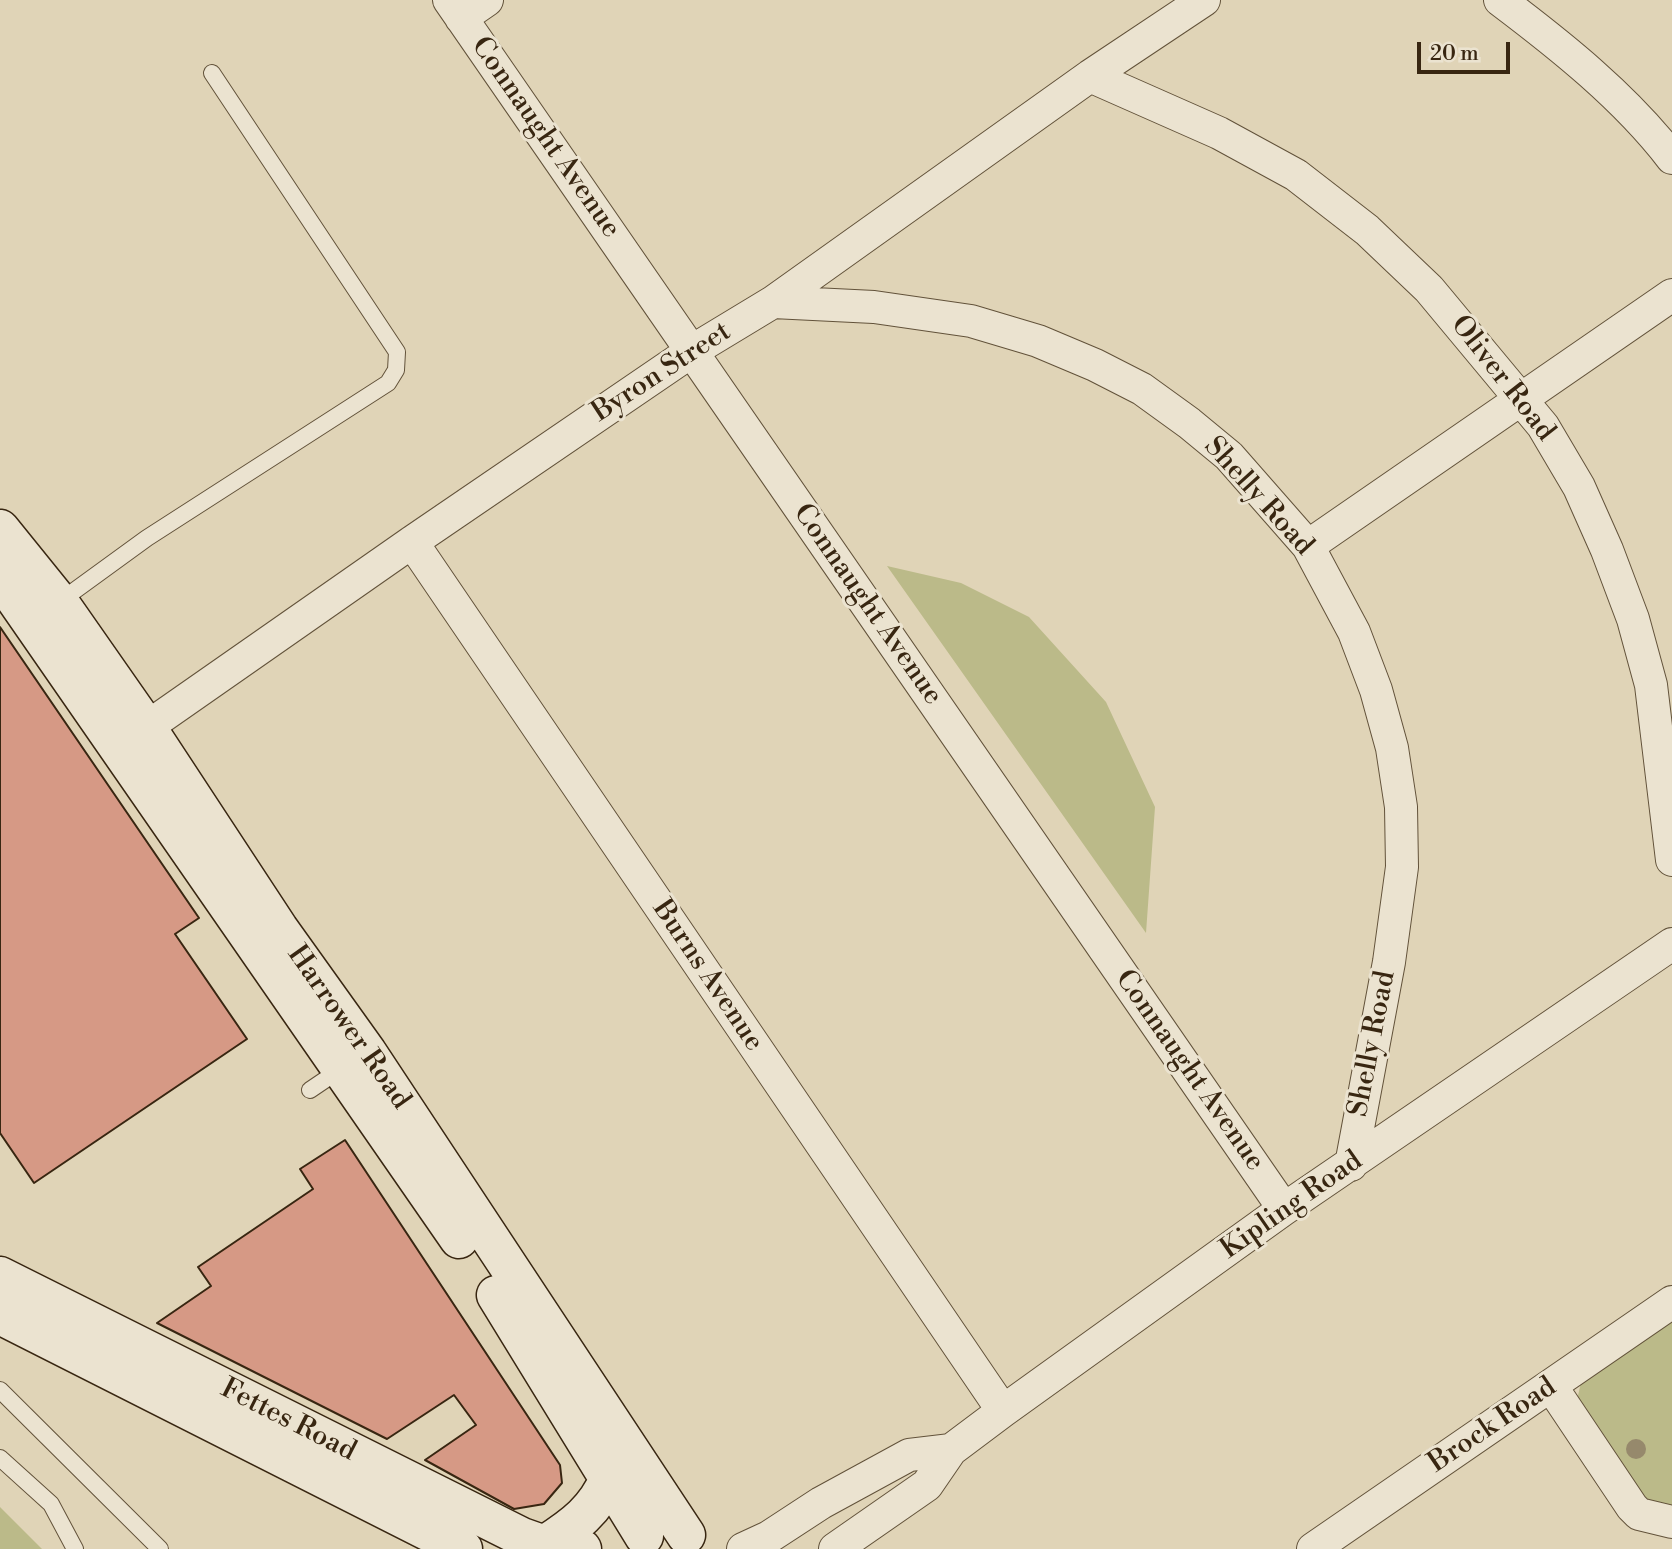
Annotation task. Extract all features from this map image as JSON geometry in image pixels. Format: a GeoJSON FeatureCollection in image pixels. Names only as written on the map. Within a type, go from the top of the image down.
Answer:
{"type":"FeatureCollection","features":[{"type":"Feature","properties":{"kind":"main road","name":"Harrower Road"},"geometry":{"type":"LineString","coordinates":[[0,529],[59,601],[133,737]]}},
{"type":"Feature","properties":{"kind":"main road","name":"Harrower Road"},"geometry":{"type":"LineString","coordinates":[[0,577],[133,737],[279,929],[354,1060],[608,1478],[635,1543]]}},
{"type":"Feature","properties":{"kind":"main road","name":"Harrower Road"},"geometry":{"type":"LineString","coordinates":[[354,1060],[697,1542]]}},
{"type":"Feature","properties":{"kind":"main road","name":"Fettes Road"},"geometry":{"type":"LineString","coordinates":[[0,1276],[522,1537],[564,1546]]}},
{"type":"Feature","properties":{"kind":"main road","name":"Fettes Road"},"geometry":{"type":"LineString","coordinates":[[0,1315],[463,1549]]}},
{"type":"Feature","properties":{"kind":"main road"},"geometry":{"type":"LineString","coordinates":[[564,1546],[603,1493],[608,1478]]}},
{"type":"Feature","properties":{"kind":"main road"},"geometry":{"type":"LineString","coordinates":[[635,1543],[658,1532],[697,1542]]}},
{"type":"Feature","properties":{"kind":"street"},"geometry":{"type":"LineString","coordinates":[[455,9],[487,0]]}},
{"type":"Feature","properties":{"kind":"street","name":"Byron Street"},"geometry":{"type":"LineString","coordinates":[[133,737],[692,351],[773,302],[1090,76],[1204,0]]}},
{"type":"Feature","properties":{"kind":"street"},"geometry":{"type":"LineString","coordinates":[[1500,0],[1549,36],[1617,98],[1672,158]]}},
{"type":"Feature","properties":{"kind":"street","name":"Connaught Avenue"},"geometry":{"type":"LineString","coordinates":[[455,9],[1284,1209]]}},
{"type":"Feature","properties":{"kind":"street","name":"Oliver Road"},"geometry":{"type":"LineString","coordinates":[[1090,76],[1219,133],[1296,175],[1367,230],[1429,289],[1543,426],[1579,487],[1633,619],[1651,685],[1672,860]]}},
{"type":"Feature","properties":{"kind":"street"},"geometry":{"type":"LineString","coordinates":[[1308,546],[1672,295]]}},
{"type":"Feature","properties":{"kind":"street","name":"Shelly Road"},"geometry":{"type":"LineString","coordinates":[[773,302],[874,307],[971,321],[1038,341],[1095,365],[1142,389],[1229,456],[1308,546],[1354,632],[1376,690],[1392,748],[1401,807],[1402,867],[1389,962],[1351,1165]]}},
{"type":"Feature","properties":{"kind":"street","name":"Burns Avenue"},"geometry":{"type":"LineString","coordinates":[[412,542],[1003,1411]]}},
{"type":"Feature","properties":{"kind":"street","name":"Kipling Road"},"geometry":{"type":"LineString","coordinates":[[835,1549],[926,1485],[951,1450],[1003,1411],[1284,1209],[1672,944]]}},
{"type":"Feature","properties":{"kind":"street","name":"Brock Road"},"geometry":{"type":"LineString","coordinates":[[1328,1545],[1672,1302]]}},
{"type":"Feature","properties":{"kind":"street"},"geometry":{"type":"LineString","coordinates":[[1551,1386],[1632,1507],[1639,1514],[1672,1522]]}},
{"type":"Feature","properties":{"kind":"street"},"geometry":{"type":"LineString","coordinates":[[743,1549],[769,1537],[821,1503],[909,1455],[951,1450]]}},
{"type":"Feature","properties":{"kind":"lane"},"geometry":{"type":"LineString","coordinates":[[59,601],[147,538],[388,383],[396,370],[397,352],[212,73]]}},
{"type":"Feature","properties":{"kind":"lane"},"geometry":{"type":"LineString","coordinates":[[310,1090],[354,1060]]}},
{"type":"Feature","properties":{"kind":"lane"},"geometry":{"type":"LineString","coordinates":[[0,1390],[160,1549]]}},
{"type":"Feature","properties":{"kind":"lane"},"geometry":{"type":"LineString","coordinates":[[0,1458],[51,1504],[75,1549]]}},
{"type":"Feature","properties":{"kind":"shaded area"},"geometry":{"type":"Polygon","coordinates":[[[887,566],[961,583],[1029,617],[1106,702],[1155,807],[1146,933],[887,566]]]}},
{"type":"Feature","properties":{"kind":"shaded area"},"geometry":{"type":"Polygon","coordinates":[[[1672,1315],[1672,1509],[1646,1504],[1577,1400],[1582,1378],[1672,1315]]]}},
{"type":"Feature","properties":{"kind":"shaded area"},"geometry":{"type":"Polygon","coordinates":[[[0,1507],[42,1549],[0,1549],[0,1507]]]}},
{"type":"Feature","properties":{"kind":"building"},"geometry":{"type":"Polygon","coordinates":[[[0,627],[199,918],[175,934],[247,1039],[34,1183],[0,1133],[0,627]]]}},
{"type":"Feature","properties":{"kind":"building"},"geometry":{"type":"Polygon","coordinates":[[[345,1140],[560,1465],[562,1483],[544,1504],[514,1509],[425,1460],[476,1425],[454,1395],[387,1439],[157,1323],[211,1286],[198,1267],[313,1189],[300,1169],[345,1140]]]}}]}
